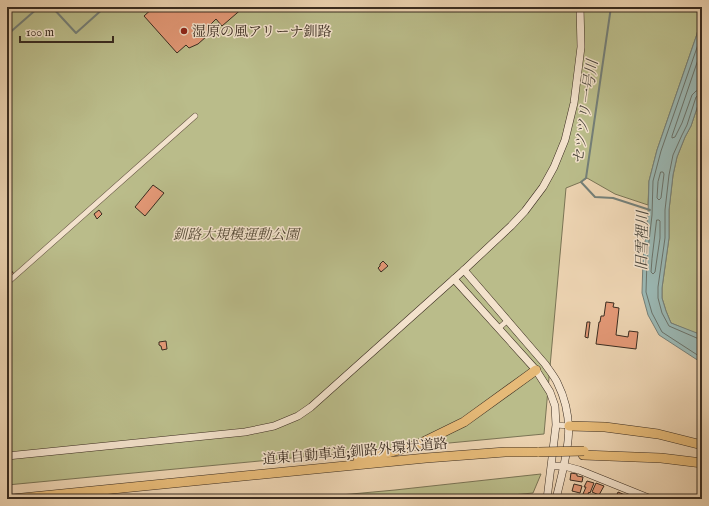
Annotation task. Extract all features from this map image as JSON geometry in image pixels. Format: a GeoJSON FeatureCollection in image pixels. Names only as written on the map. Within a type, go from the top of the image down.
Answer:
{"type":"FeatureCollection","features":[{"type":"Feature","properties":{"kind":"highway"},"geometry":{"type":"LineString","coordinates":[[305,470],[377,456],[417,445],[464,422],[536,370]]}},
{"type":"Feature","properties":{"kind":"highway"},"geometry":{"type":"LineString","coordinates":[[569,426],[605,427],[658,434],[702,445]]}},
{"type":"Feature","properties":{"kind":"highway","name":"道東自動車道;釧路外環状道路"},"geometry":{"type":"LineString","coordinates":[[12,499],[468,455],[505,452],[539,454]]}},
{"type":"Feature","properties":{"kind":"highway","name":"道東自動車道;釧路外環状道路"},"geometry":{"type":"LineString","coordinates":[[584,453],[661,458],[702,463]]}},
{"type":"Feature","properties":{"kind":"highway","name":"道東自動車道;釧路外環状道路"},"geometry":{"type":"LineString","coordinates":[[64,499],[539,454],[584,453],[662,455],[702,459]]}},
{"type":"Feature","properties":{"kind":"street"},"geometry":{"type":"LineString","coordinates":[[7,456],[245,432],[274,426],[298,416],[311,407],[512,226],[543,186],[554,167],[565,140],[574,102],[581,47],[580,7]]}},
{"type":"Feature","properties":{"kind":"street"},"geometry":{"type":"LineString","coordinates":[[7,284],[195,116]]}},
{"type":"Feature","properties":{"kind":"street"},"geometry":{"type":"LineString","coordinates":[[464,270],[545,364],[557,381],[565,400],[569,426],[569,440],[556,499]]}},
{"type":"Feature","properties":{"kind":"street"},"geometry":{"type":"LineString","coordinates":[[454,279],[536,370],[550,392],[555,406],[556,425],[547,499]]}},
{"type":"Feature","properties":{"kind":"street"},"geometry":{"type":"LineString","coordinates":[[499,328],[508,320]]}},
{"type":"Feature","properties":{"kind":"street"},"geometry":{"type":"LineString","coordinates":[[522,355],[531,347]]}},
{"type":"Feature","properties":{"kind":"street"},"geometry":{"type":"LineString","coordinates":[[536,370],[545,364]]}},
{"type":"Feature","properties":{"kind":"street"},"geometry":{"type":"LineString","coordinates":[[556,425],[569,426]]}},
{"type":"Feature","properties":{"kind":"street"},"geometry":{"type":"LineString","coordinates":[[552,466],[564,466],[579,470],[651,499]]}},
{"type":"Feature","properties":{"kind":"green space","name":"釧路大規模運動公園"},"geometry":{"type":"Polygon","coordinates":[[[7,7],[702,7],[702,10],[697,34],[657,150],[649,181],[648,205],[615,194],[587,178],[566,188],[544,434],[7,485],[7,7]]]}},
{"type":"Feature","properties":{"kind":"green space"},"geometry":{"type":"Polygon","coordinates":[[[702,93],[702,336],[671,323],[662,298],[662,288],[669,238],[669,210],[673,175],[677,157],[691,126],[702,93]]]}},
{"type":"Feature","properties":{"kind":"green space"},"geometry":{"type":"Polygon","coordinates":[[[541,474],[533,493],[471,499],[297,499],[395,490],[541,474]]]}},
{"type":"Feature","properties":{"kind":"water"},"geometry":{"type":"Polygon","coordinates":[[[702,10],[702,93],[691,126],[677,157],[673,175],[669,210],[669,238],[662,298],[671,323],[702,335],[702,363],[659,335],[648,315],[642,293],[649,181],[657,150],[697,34],[702,10]]]}},
{"type":"Feature","properties":{"kind":"building","name":"湿原の風アリーナ釧路"},"geometry":{"type":"Polygon","coordinates":[[[154,7],[244,7],[222,26],[216,19],[211,24],[214,26],[207,36],[198,44],[189,48],[186,45],[177,53],[144,16],[154,7]]]}},
{"type":"Feature","properties":{"kind":"building"},"geometry":{"type":"Polygon","coordinates":[[[153,185],[164,193],[145,216],[135,207],[153,185]]]}},
{"type":"Feature","properties":{"kind":"building"},"geometry":{"type":"Polygon","coordinates":[[[99,210],[102,214],[97,219],[94,214],[99,210]]]}},
{"type":"Feature","properties":{"kind":"building"},"geometry":{"type":"Polygon","coordinates":[[[383,261],[388,266],[381,272],[378,268],[383,261]]]}},
{"type":"Feature","properties":{"kind":"building"},"geometry":{"type":"Polygon","coordinates":[[[7,265],[14,274],[7,280],[7,265]]]}},
{"type":"Feature","properties":{"kind":"building"},"geometry":{"type":"Polygon","coordinates":[[[606,302],[614,303],[613,307],[619,308],[616,335],[628,337],[629,331],[638,332],[636,349],[596,344],[599,322],[601,316],[604,316],[606,302]]]}},
{"type":"Feature","properties":{"kind":"building"},"geometry":{"type":"Polygon","coordinates":[[[587,322],[590,322],[588,338],[585,337],[587,322]]]}},
{"type":"Feature","properties":{"kind":"building"},"geometry":{"type":"Polygon","coordinates":[[[166,341],[167,349],[162,350],[159,342],[166,341]]]}},
{"type":"Feature","properties":{"kind":"building"},"geometry":{"type":"Polygon","coordinates":[[[571,473],[583,477],[582,482],[570,480],[571,473]]]}},
{"type":"Feature","properties":{"kind":"building"},"geometry":{"type":"Polygon","coordinates":[[[587,481],[594,483],[590,493],[589,492],[587,496],[583,494],[587,481]]]}},
{"type":"Feature","properties":{"kind":"building"},"geometry":{"type":"Polygon","coordinates":[[[596,483],[604,486],[599,495],[592,492],[596,483]]]}},
{"type":"Feature","properties":{"kind":"building"},"geometry":{"type":"Polygon","coordinates":[[[574,484],[582,486],[580,493],[572,491],[574,484]]]}},
{"type":"Feature","properties":{"kind":"building"},"geometry":{"type":"Polygon","coordinates":[[[618,492],[625,495],[624,499],[615,499],[618,492]]]}},
{"type":"Feature","properties":{"kind":"waterway","name":"セツツリ一号川"},"geometry":{"type":"LineString","coordinates":[[7,35],[39,7]]}},
{"type":"Feature","properties":{"kind":"waterway","name":"セツツリ一号川"},"geometry":{"type":"LineString","coordinates":[[52,7],[76,33],[105,7]]}},
{"type":"Feature","properties":{"kind":"waterway","name":"セツツリ一号川"},"geometry":{"type":"LineString","coordinates":[[611,7],[586,178],[581,182],[595,197],[613,198],[650,210]]}},
{"type":"Feature","properties":{"kind":"place","name":"湿原の風アリーナ釧路"},"geometry":{"type":"Point","coordinates":[184,31]}},
{"type":"Feature","properties":{"kind":"water label","name":"旧雪裡川"},"geometry":{"type":"Point","coordinates":[642,241]}}]}
